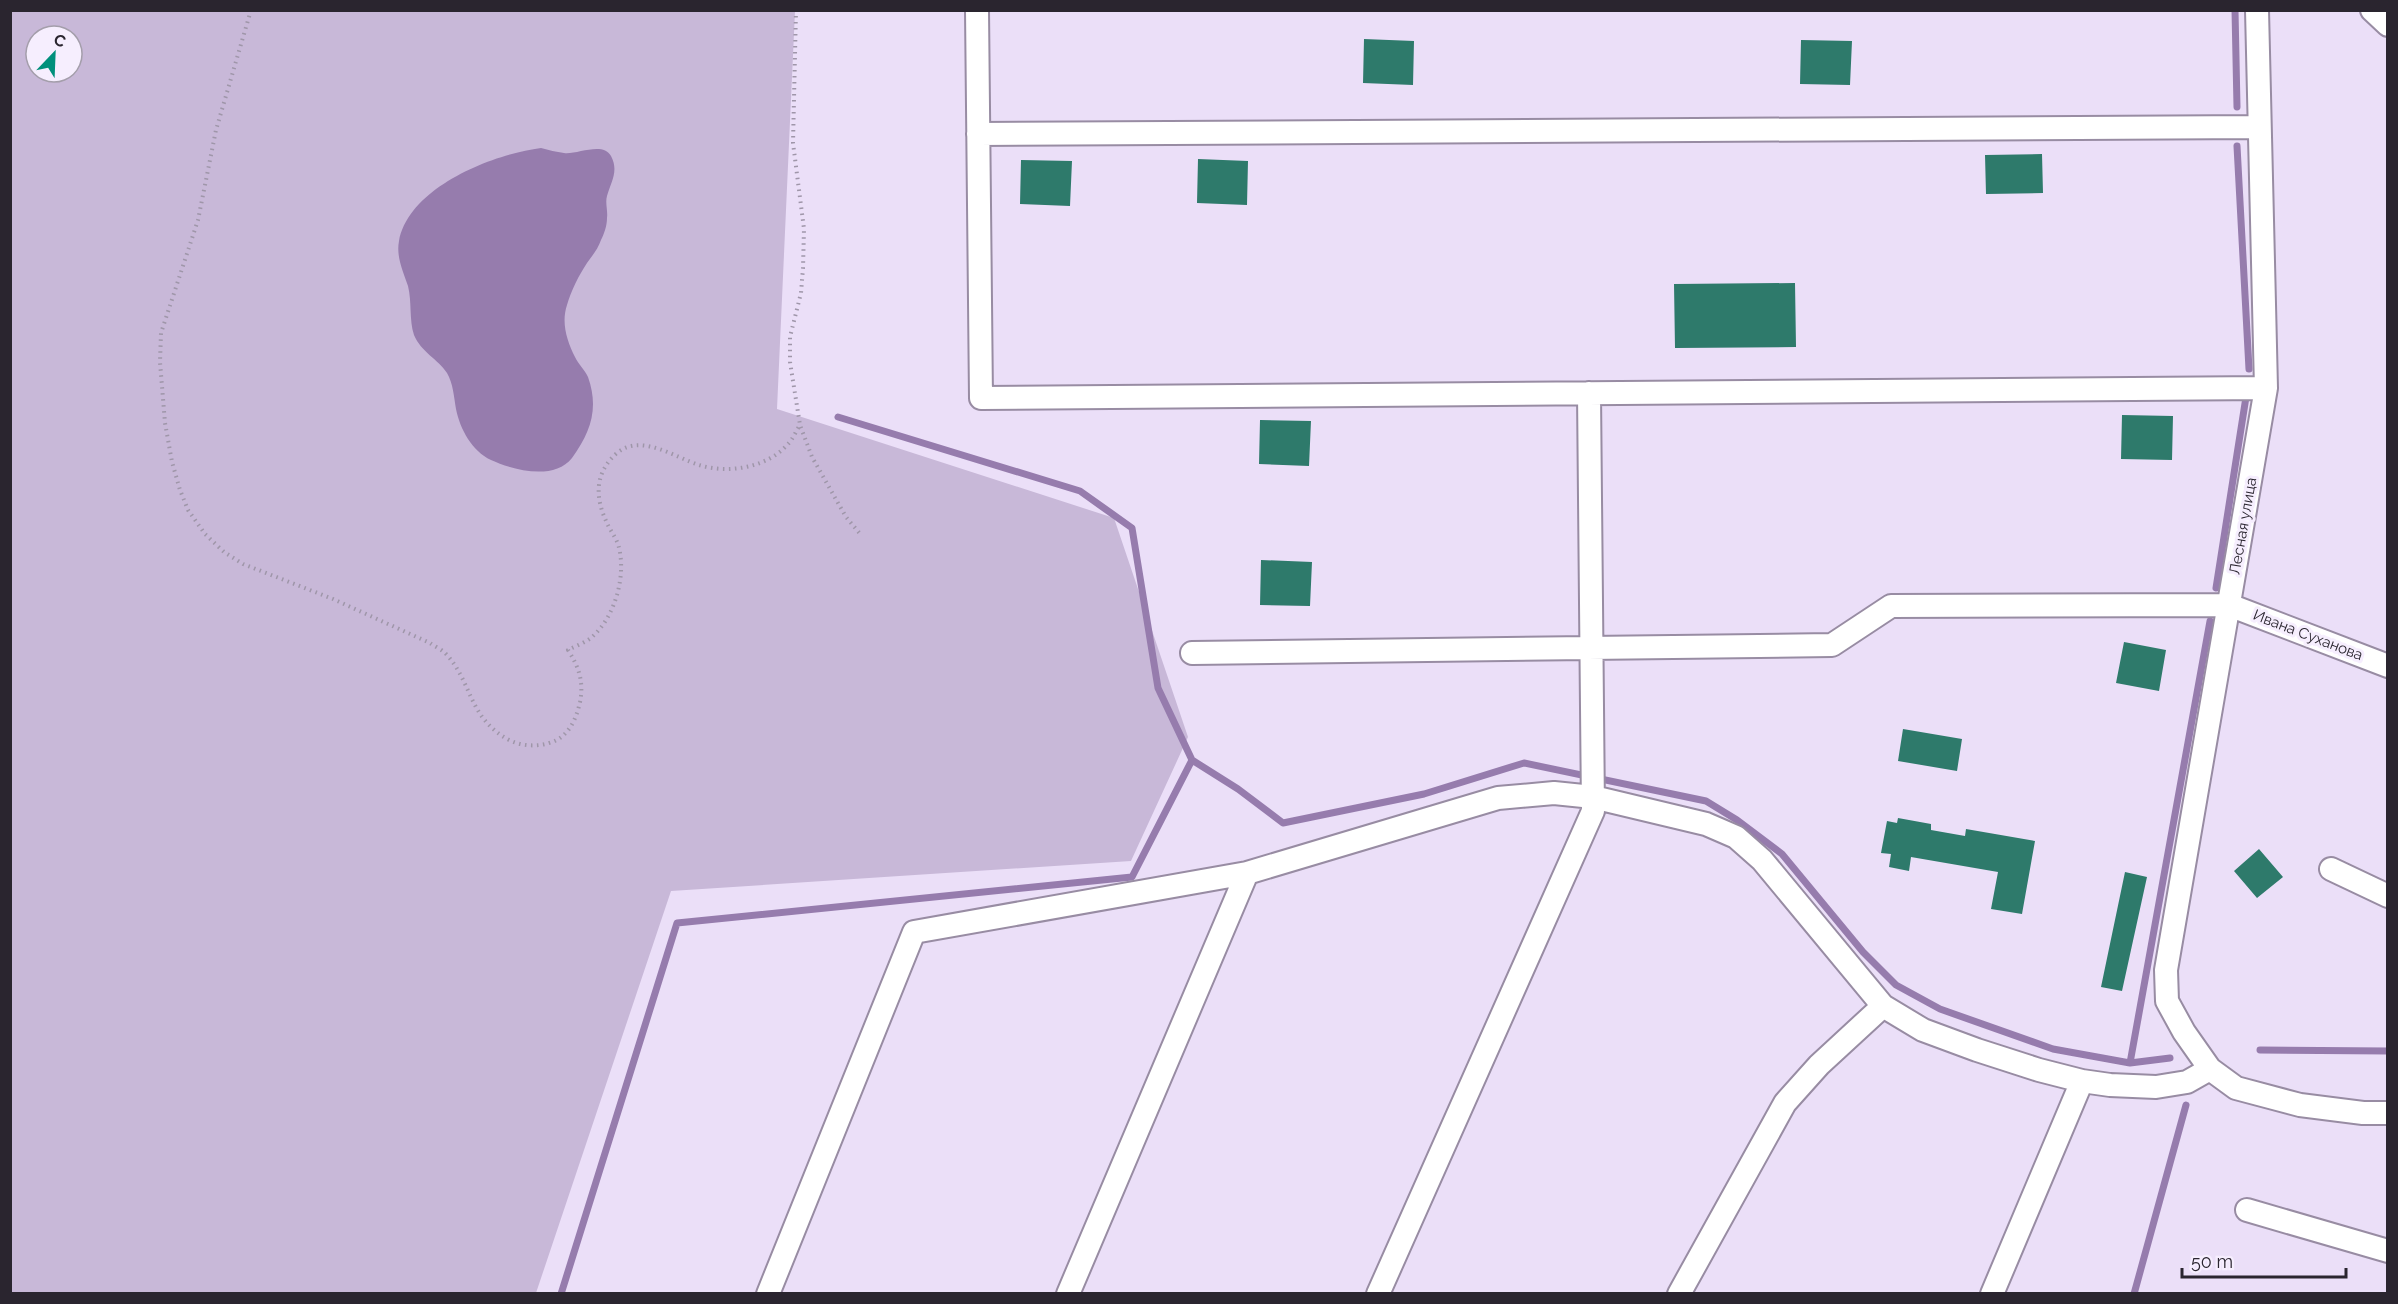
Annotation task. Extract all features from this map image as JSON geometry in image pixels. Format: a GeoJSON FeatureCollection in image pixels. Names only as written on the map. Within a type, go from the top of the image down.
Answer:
{"type":"FeatureCollection","features":[{"type":"Feature","properties":{"kind":"street"},"geometry":{"type":"LineString","coordinates":[[977,10],[981,398],[2266,388]]}},
{"type":"Feature","properties":{"kind":"street","name":"Лесная улица"},"geometry":{"type":"LineString","coordinates":[[2258,10],[2266,388],[2166,970],[2168,1001],[2184,1032],[2210,1069],[2236,1088],[2300,1105],[2363,1113],[2388,1113]]}},
{"type":"Feature","properties":{"kind":"street"},"geometry":{"type":"LineString","coordinates":[[2372,10],[2388,25]]}},
{"type":"Feature","properties":{"kind":"street"},"geometry":{"type":"LineString","coordinates":[[978,134],[2259,127]]}},
{"type":"Feature","properties":{"kind":"street"},"geometry":{"type":"LineString","coordinates":[[1378,1293],[1593,811],[1589,393]]}},
{"type":"Feature","properties":{"kind":"street"},"geometry":{"type":"LineString","coordinates":[[1192,653],[1832,645],[1891,606],[2229,605]]}},
{"type":"Feature","properties":{"kind":"street","name":"Ивана Суханова"},"geometry":{"type":"LineString","coordinates":[[2229,605],[2388,666]]}},
{"type":"Feature","properties":{"kind":"street"},"geometry":{"type":"LineString","coordinates":[[768,1293],[914,932],[1247,873],[1498,798],[1554,793],[1593,797],[1706,824],[1736,837],[1762,860],[1883,1006],[1923,1030],[1977,1050],[2082,1081],[2110,1085],[2156,1087],[2187,1082],[2210,1069]]}},
{"type":"Feature","properties":{"kind":"street"},"geometry":{"type":"LineString","coordinates":[[2331,869],[2388,896]]}},
{"type":"Feature","properties":{"kind":"street"},"geometry":{"type":"LineString","coordinates":[[1068,1293],[1247,873]]}},
{"type":"Feature","properties":{"kind":"street"},"geometry":{"type":"LineString","coordinates":[[1679,1293],[1785,1103],[1820,1065],[1883,1006]]}},
{"type":"Feature","properties":{"kind":"street"},"geometry":{"type":"LineString","coordinates":[[1992,1293],[2082,1081]]}},
{"type":"Feature","properties":{"kind":"street"},"geometry":{"type":"LineString","coordinates":[[2247,1210],[2388,1251]]}},
{"type":"Feature","properties":{"kind":"path"},"geometry":{"type":"LineString","coordinates":[[250,10],[216,130],[198,220],[161,333],[160,362],[165,423],[172,462],[188,510],[205,534],[224,552],[243,564],[333,599],[430,643],[444,652],[456,668],[483,720],[496,733],[515,743],[538,746],[558,741],[571,727],[579,708],[582,692],[577,665],[568,650],[591,638],[604,623],[618,591],[621,556],[617,540],[600,508],[597,492],[606,465],[618,452],[629,446],[643,445],[699,465],[720,469],[760,464],[776,455],[788,444],[800,425]]}},
{"type":"Feature","properties":{"kind":"path"},"geometry":{"type":"LineString","coordinates":[[796,10],[793,143],[804,229],[801,293],[790,337],[790,362],[800,425],[812,457],[846,517],[862,536]]}},
{"type":"Feature","properties":{"kind":"shaded area"},"geometry":{"type":"Polygon","coordinates":[[[10,11],[795,11],[777,409],[1114,518],[1188,737],[1131,861],[671,891],[536,1293],[11,1293],[10,11]]]}},
{"type":"Feature","properties":{"kind":"shaded area"},"geometry":{"type":"Polygon","coordinates":[[[541,148],[564,153],[602,149],[611,156],[614,172],[606,199],[607,221],[604,233],[573,289],[565,312],[566,332],[570,345],[576,360],[588,377],[591,388],[593,409],[591,419],[584,439],[572,458],[555,469],[533,471],[510,467],[491,460],[478,451],[468,439],[458,417],[447,373],[421,346],[414,335],[408,286],[400,264],[398,247],[406,222],[419,205],[436,189],[456,176],[500,157],[541,148]]]}},
{"type":"Feature","properties":{"kind":"building"},"geometry":{"type":"Polygon","coordinates":[[[1364,39],[1414,41],[1413,85],[1363,83],[1364,39]]]}},
{"type":"Feature","properties":{"kind":"building"},"geometry":{"type":"Polygon","coordinates":[[[1801,40],[1852,41],[1850,85],[1800,84],[1801,40]]]}},
{"type":"Feature","properties":{"kind":"building"},"geometry":{"type":"Polygon","coordinates":[[[2042,154],[2043,193],[1986,194],[1985,155],[2042,154]]]}},
{"type":"Feature","properties":{"kind":"building"},"geometry":{"type":"Polygon","coordinates":[[[1198,159],[1248,161],[1247,205],[1197,203],[1198,159]]]}},
{"type":"Feature","properties":{"kind":"building"},"geometry":{"type":"Polygon","coordinates":[[[1021,160],[1072,161],[1070,206],[1020,204],[1021,160]]]}},
{"type":"Feature","properties":{"kind":"building"},"geometry":{"type":"Polygon","coordinates":[[[1795,283],[1796,347],[1675,348],[1674,284],[1795,283]]]}},
{"type":"Feature","properties":{"kind":"building"},"geometry":{"type":"Polygon","coordinates":[[[2122,415],[2173,416],[2172,460],[2121,459],[2122,415]]]}},
{"type":"Feature","properties":{"kind":"building"},"geometry":{"type":"Polygon","coordinates":[[[1260,420],[1311,421],[1309,466],[1259,464],[1260,420]]]}},
{"type":"Feature","properties":{"kind":"building"},"geometry":{"type":"Polygon","coordinates":[[[1261,560],[1312,562],[1310,606],[1260,605],[1261,560]]]}},
{"type":"Feature","properties":{"kind":"building"},"geometry":{"type":"Polygon","coordinates":[[[2124,642],[2166,650],[2159,691],[2116,683],[2124,642]]]}},
{"type":"Feature","properties":{"kind":"building"},"geometry":{"type":"Polygon","coordinates":[[[1903,729],[1962,739],[1957,771],[1898,761],[1903,729]]]}},
{"type":"Feature","properties":{"kind":"building"},"geometry":{"type":"Polygon","coordinates":[[[1898,818],[1931,824],[1931,830],[1965,836],[1966,829],[2035,841],[2022,914],[1991,909],[1998,872],[1911,857],[1909,871],[1889,867],[1891,854],[1881,853],[1887,821],[1897,823],[1898,818]]]}},
{"type":"Feature","properties":{"kind":"building"},"geometry":{"type":"Polygon","coordinates":[[[2259,849],[2283,877],[2257,898],[2234,871],[2259,849]]]}},
{"type":"Feature","properties":{"kind":"building"},"geometry":{"type":"Polygon","coordinates":[[[2125,872],[2147,877],[2122,991],[2101,987],[2125,872]]]}},
{"type":"Feature","properties":{"kind":"waterway"},"geometry":{"type":"LineString","coordinates":[[2235,10],[2237,107]]}},
{"type":"Feature","properties":{"kind":"waterway"},"geometry":{"type":"LineString","coordinates":[[2237,146],[2249,369]]}},
{"type":"Feature","properties":{"kind":"waterway"},"geometry":{"type":"LineString","coordinates":[[2216,588],[2246,397]]}},
{"type":"Feature","properties":{"kind":"waterway"},"geometry":{"type":"LineString","coordinates":[[838,417],[1080,491],[1132,528],[1158,688],[1192,760],[1238,789],[1283,823],[1424,794],[1524,763],[1706,801],[1737,820],[1782,854],[1863,952],[1896,985],[1940,1009],[2053,1049],[2130,1063],[2170,1058]]}},
{"type":"Feature","properties":{"kind":"waterway"},"geometry":{"type":"LineString","coordinates":[[2130,1063],[2210,621]]}},
{"type":"Feature","properties":{"kind":"waterway"},"geometry":{"type":"LineString","coordinates":[[561,1294],[677,923],[1132,877],[1192,760]]}},
{"type":"Feature","properties":{"kind":"waterway"},"geometry":{"type":"LineString","coordinates":[[2260,1050],[2388,1051]]}},
{"type":"Feature","properties":{"kind":"waterway"},"geometry":{"type":"LineString","coordinates":[[2134,1294],[2186,1105]]}}]}
